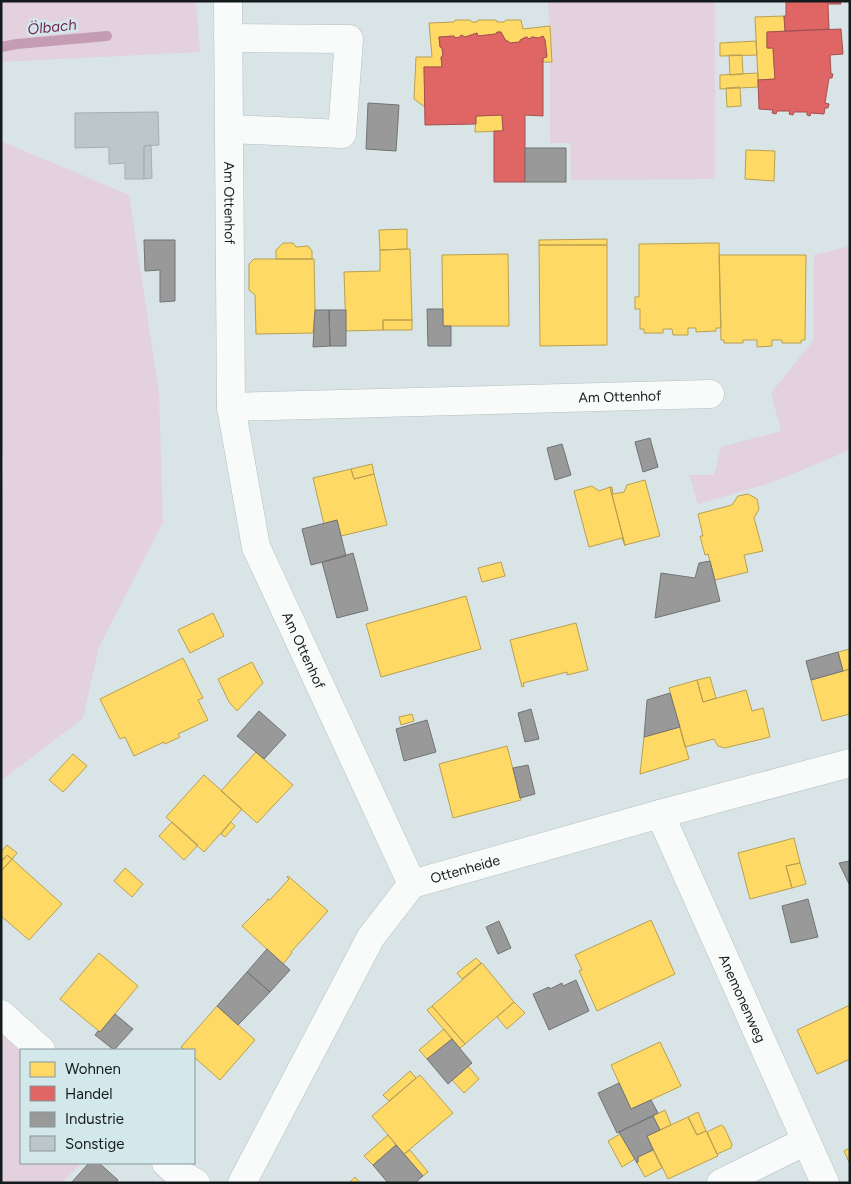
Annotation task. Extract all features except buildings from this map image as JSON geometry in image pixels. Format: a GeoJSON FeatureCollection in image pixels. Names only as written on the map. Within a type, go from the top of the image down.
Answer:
{"type":"FeatureCollection","features":[{"type":"Feature","properties":{"kind":"street","name":"Am Ottenhof"},"geometry":{"type":"LineString","coordinates":[[228,1],[230,407],[256,547],[412,884]]}},
{"type":"Feature","properties":{"kind":"street"},"geometry":{"type":"LineString","coordinates":[[228,38],[349,40],[342,134],[229,129]]}},
{"type":"Feature","properties":{"kind":"street","name":"Am Ottenhof"},"geometry":{"type":"LineString","coordinates":[[230,407],[710,394]]}},
{"type":"Feature","properties":{"kind":"street","name":"Ottenheide"},"geometry":{"type":"LineString","coordinates":[[242,1183],[372,937],[412,884],[850,763]]}},
{"type":"Feature","properties":{"kind":"street","name":"Anemonenweg"},"geometry":{"type":"LineString","coordinates":[[660,814],[824,1183]]}},
{"type":"Feature","properties":{"kind":"street"},"geometry":{"type":"LineString","coordinates":[[1,1014],[40,1049]]}},
{"type":"Feature","properties":{"kind":"street"},"geometry":{"type":"LineString","coordinates":[[721,1183],[806,1141]]}},
{"type":"Feature","properties":{"kind":"street"},"geometry":{"type":"LineString","coordinates":[[167,1164],[177,1173],[196,1183]]}},
{"type":"Feature","properties":{"kind":"shaded area"},"geometry":{"type":"Polygon","coordinates":[[[1,1],[196,1],[200,52],[1,62],[1,1]]]}},
{"type":"Feature","properties":{"kind":"shaded area"},"geometry":{"type":"Polygon","coordinates":[[[548,1],[715,1],[715,179],[571,180],[570,143],[550,143],[550,36],[548,1]]]}},
{"type":"Feature","properties":{"kind":"shaded area"},"geometry":{"type":"Polygon","coordinates":[[[1,141],[129,195],[159,393],[163,522],[99,647],[83,718],[1,781],[1,512],[4,461],[1,447],[1,141]]]}},
{"type":"Feature","properties":{"kind":"shaded area"},"geometry":{"type":"Polygon","coordinates":[[[850,246],[850,450],[773,482],[698,504],[689,475],[714,475],[721,447],[781,431],[771,393],[813,341],[814,255],[850,246]]]}},
{"type":"Feature","properties":{"kind":"shaded area"},"geometry":{"type":"Polygon","coordinates":[[[1,1029],[20,1049],[20,1164],[81,1164],[62,1183],[1,1183],[1,1029]]]}},
{"type":"Feature","properties":{"kind":"waterway","name":"Ölbach"},"geometry":{"type":"LineString","coordinates":[[1,47],[107,36]]}}]}
